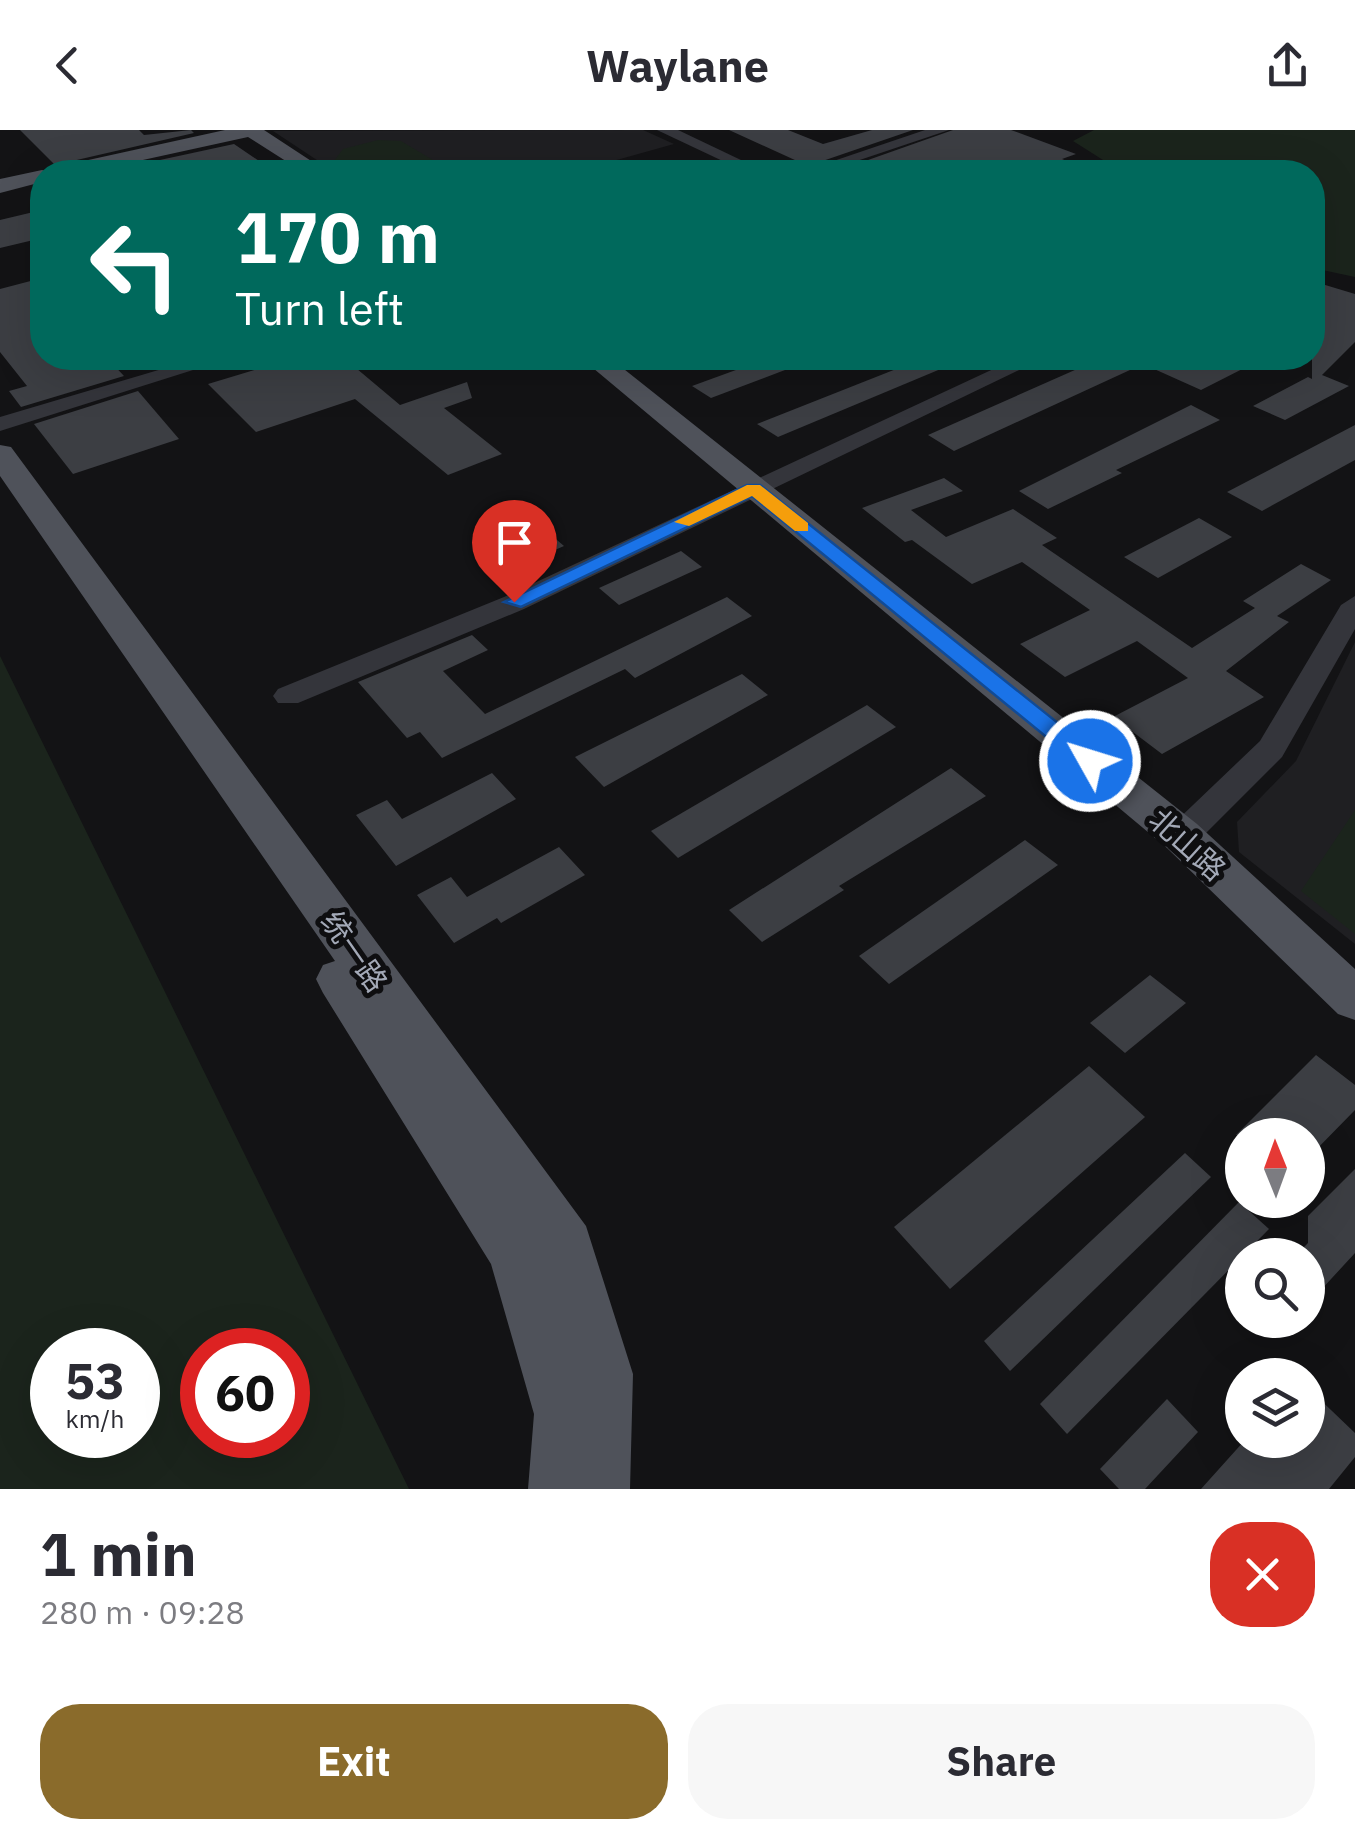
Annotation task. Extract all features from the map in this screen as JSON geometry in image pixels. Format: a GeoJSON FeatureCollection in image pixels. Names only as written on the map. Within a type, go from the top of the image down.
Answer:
{"type":"FeatureCollection","features":[{"type":"Feature","properties":{"kind":"main road"},"geometry":{"type":"LineString","coordinates":[[115,160],[252,130],[298,160]]}},
{"type":"Feature","properties":{"kind":"main road"},"geometry":{"type":"LineString","coordinates":[[0,186],[30,179]]}},
{"type":"Feature","properties":{"kind":"main road","name":"北山路"},"geometry":{"type":"LineString","coordinates":[[609,370],[1182,836],[1355,999]]}},
{"type":"Feature","properties":{"kind":"main road","name":"统一路"},"geometry":{"type":"LineString","coordinates":[[0,454],[566,1246],[602,1374],[597,1489]]}},
{"type":"Feature","properties":{"kind":"main road","name":"统一路"},"geometry":{"type":"LineString","coordinates":[[0,496],[359,1005],[516,1252],[566,1414],[561,1489]]}},
{"type":"Feature","properties":{"kind":"street"},"geometry":{"type":"LineString","coordinates":[[664,130],[731,160]]}},
{"type":"Feature","properties":{"kind":"street"},"geometry":{"type":"LineString","coordinates":[[847,160],[941,130]]}},
{"type":"Feature","properties":{"kind":"street"},"geometry":{"type":"LineString","coordinates":[[0,424],[180,370]]}},
{"type":"Feature","properties":{"kind":"street"},"geometry":{"type":"LineString","coordinates":[[288,696],[514,602],[1007,370]]}},
{"type":"Feature","properties":{"kind":"street"},"geometry":{"type":"LineString","coordinates":[[1182,836],[1271,749],[1355,604]]}},
{"type":"Feature","properties":{"kind":"shaded area"},"geometry":{"type":"Polygon","coordinates":[[[643,130],[674,144],[617,160],[317,160],[273,131],[643,130]]]}},
{"type":"Feature","properties":{"kind":"shaded area"},"geometry":{"type":"Polygon","coordinates":[[[1094,130],[1355,130],[1355,277],[1325,271],[1325,160],[1103,160],[1073,141],[1094,130]]]}},
{"type":"Feature","properties":{"kind":"shaded area"},"geometry":{"type":"Polygon","coordinates":[[[378,140],[401,141],[433,160],[335,160],[343,149],[378,140]]]}},
{"type":"Feature","properties":{"kind":"shaded area"},"geometry":{"type":"Polygon","coordinates":[[[1355,642],[1355,944],[1239,852],[1237,822],[1296,761],[1355,642]]]}},
{"type":"Feature","properties":{"kind":"shaded area"},"geometry":{"type":"Polygon","coordinates":[[[0,656],[409,1489],[0,1489],[0,656]]]}},
{"type":"Feature","properties":{"kind":"shaded area"},"geometry":{"type":"Polygon","coordinates":[[[1355,810],[1355,934],[1301,891],[1355,810]]]}},
{"type":"Feature","properties":{"kind":"building"},"geometry":{"type":"Polygon","coordinates":[[[20,130],[194,133],[77,160],[50,160],[20,130]]]}},
{"type":"Feature","properties":{"kind":"building"},"geometry":{"type":"Polygon","coordinates":[[[729,130],[788,130],[823,144],[872,130],[913,130],[826,160],[795,160],[729,130]]]}},
{"type":"Feature","properties":{"kind":"building"},"geometry":{"type":"Polygon","coordinates":[[[953,130],[1011,130],[1076,154],[1064,160],[868,160],[953,130]]]}},
{"type":"Feature","properties":{"kind":"building"},"geometry":{"type":"Polygon","coordinates":[[[234,144],[258,160],[160,160],[234,144]]]}},
{"type":"Feature","properties":{"kind":"building"},"geometry":{"type":"Polygon","coordinates":[[[30,213],[30,241],[0,248],[0,220],[30,213]]]}},
{"type":"Feature","properties":{"kind":"building"},"geometry":{"type":"Polygon","coordinates":[[[30,281],[30,370],[118,370],[124,376],[21,407],[9,391],[27,386],[0,352],[0,289],[30,281]]]}},
{"type":"Feature","properties":{"kind":"building"},"geometry":{"type":"Polygon","coordinates":[[[1325,285],[1355,294],[1355,342],[1322,375],[1349,386],[1285,420],[1253,406],[1308,377],[1312,379],[1312,370],[1325,370],[1325,285]]]}},
{"type":"Feature","properties":{"kind":"building"},"geometry":{"type":"Polygon","coordinates":[[[254,370],[358,370],[400,405],[467,382],[472,398],[444,408],[502,454],[448,475],[355,399],[256,432],[208,384],[254,370]]]}},
{"type":"Feature","properties":{"kind":"building"},"geometry":{"type":"Polygon","coordinates":[[[736,370],[785,370],[711,398],[692,386],[736,370]]]}},
{"type":"Feature","properties":{"kind":"building"},"geometry":{"type":"Polygon","coordinates":[[[894,370],[938,370],[778,437],[757,424],[894,370]]]}},
{"type":"Feature","properties":{"kind":"building"},"geometry":{"type":"Polygon","coordinates":[[[1075,370],[1130,370],[954,451],[928,435],[1075,370]]]}},
{"type":"Feature","properties":{"kind":"building"},"geometry":{"type":"Polygon","coordinates":[[[1156,370],[1240,370],[1201,390],[1156,370]]]}},
{"type":"Feature","properties":{"kind":"building"},"geometry":{"type":"Polygon","coordinates":[[[138,391],[179,439],[73,474],[34,424],[138,391]]]}},
{"type":"Feature","properties":{"kind":"building"},"geometry":{"type":"Polygon","coordinates":[[[1191,405],[1220,420],[1116,470],[1122,473],[1048,509],[1019,491],[1191,405]]]}},
{"type":"Feature","properties":{"kind":"building"},"geometry":{"type":"Polygon","coordinates":[[[1355,425],[1355,460],[1262,511],[1227,492],[1355,425]]]}},
{"type":"Feature","properties":{"kind":"building"},"geometry":{"type":"Polygon","coordinates":[[[944,478],[963,491],[911,510],[946,537],[1013,509],[1057,538],[1042,545],[1192,648],[1255,608],[1243,601],[1301,564],[1331,580],[1277,616],[1289,622],[1226,671],[1264,697],[1162,754],[1113,717],[1188,678],[1137,641],[1065,677],[1020,644],[1090,610],[1022,562],[972,584],[912,540],[905,542],[862,508],[944,478]]]}},
{"type":"Feature","properties":{"kind":"building"},"geometry":{"type":"Polygon","coordinates":[[[515,504],[564,546],[530,561],[523,554],[504,561],[478,538],[496,530],[482,518],[515,504]]]}},
{"type":"Feature","properties":{"kind":"building"},"geometry":{"type":"Polygon","coordinates":[[[1199,518],[1232,537],[1158,578],[1124,557],[1199,518]]]}},
{"type":"Feature","properties":{"kind":"building"},"geometry":{"type":"Polygon","coordinates":[[[681,551],[702,567],[619,605],[599,588],[681,551]]]}},
{"type":"Feature","properties":{"kind":"building"},"geometry":{"type":"Polygon","coordinates":[[[727,597],[752,616],[635,678],[625,669],[442,758],[420,732],[407,738],[358,682],[472,635],[488,650],[443,671],[485,714],[727,597]]]}},
{"type":"Feature","properties":{"kind":"building"},"geometry":{"type":"Polygon","coordinates":[[[742,674],[768,695],[604,787],[575,757],[742,674]]]}},
{"type":"Feature","properties":{"kind":"building"},"geometry":{"type":"Polygon","coordinates":[[[867,705],[896,727],[678,858],[651,831],[867,705]]]}},
{"type":"Feature","properties":{"kind":"building"},"geometry":{"type":"Polygon","coordinates":[[[951,768],[986,796],[839,886],[844,890],[762,942],[729,910],[951,768]]]}},
{"type":"Feature","properties":{"kind":"building"},"geometry":{"type":"Polygon","coordinates":[[[492,773],[516,799],[396,866],[356,815],[387,800],[402,819],[492,773]]]}},
{"type":"Feature","properties":{"kind":"building"},"geometry":{"type":"Polygon","coordinates":[[[1025,840],[1058,865],[889,984],[859,956],[1025,840]]]}},
{"type":"Feature","properties":{"kind":"building"},"geometry":{"type":"Polygon","coordinates":[[[559,847],[585,875],[501,923],[497,918],[454,943],[417,895],[451,877],[467,897],[559,847]]]}},
{"type":"Feature","properties":{"kind":"building"},"geometry":{"type":"Polygon","coordinates":[[[1150,975],[1186,1003],[1125,1053],[1090,1023],[1150,975]]]}},
{"type":"Feature","properties":{"kind":"building"},"geometry":{"type":"Polygon","coordinates":[[[1316,1055],[1355,1085],[1355,1110],[1325,1141],[1325,1118],[1253,1118],[1316,1055]]]}},
{"type":"Feature","properties":{"kind":"building"},"geometry":{"type":"Polygon","coordinates":[[[1089,1066],[1145,1117],[950,1289],[894,1227],[1089,1066]]]}},
{"type":"Feature","properties":{"kind":"building"},"geometry":{"type":"Polygon","coordinates":[[[1185,1153],[1211,1177],[1010,1371],[984,1341],[1185,1153]]]}},
{"type":"Feature","properties":{"kind":"building"},"geometry":{"type":"Polygon","coordinates":[[[1355,1169],[1355,1253],[1325,1286],[1325,1238],[1308,1238],[1308,1218],[1325,1218],[1325,1199],[1355,1169]]]}},
{"type":"Feature","properties":{"kind":"building"},"geometry":{"type":"Polygon","coordinates":[[[1225,1216],[1257,1218],[1269,1229],[1260,1238],[1225,1238],[1225,1274],[1067,1434],[1040,1404],[1225,1216]]]}},
{"type":"Feature","properties":{"kind":"building"},"geometry":{"type":"Polygon","coordinates":[[[1167,1399],[1198,1432],[1145,1489],[1119,1489],[1100,1469],[1167,1399]]]}},
{"type":"Feature","properties":{"kind":"building"},"geometry":{"type":"Polygon","coordinates":[[[1325,1404],[1355,1433],[1355,1457],[1329,1489],[1201,1489],[1229,1458],[1325,1458],[1325,1404]]]}},
{"type":"Feature","properties":{"kind":"slow traffic"},"geometry":{"type":"LineString","coordinates":[[683,522],[754,488],[801,527]]}},
{"type":"Feature","properties":{"kind":"route"},"geometry":{"type":"LineString","coordinates":[[514,602],[754,488],[1090,761]]}}]}
